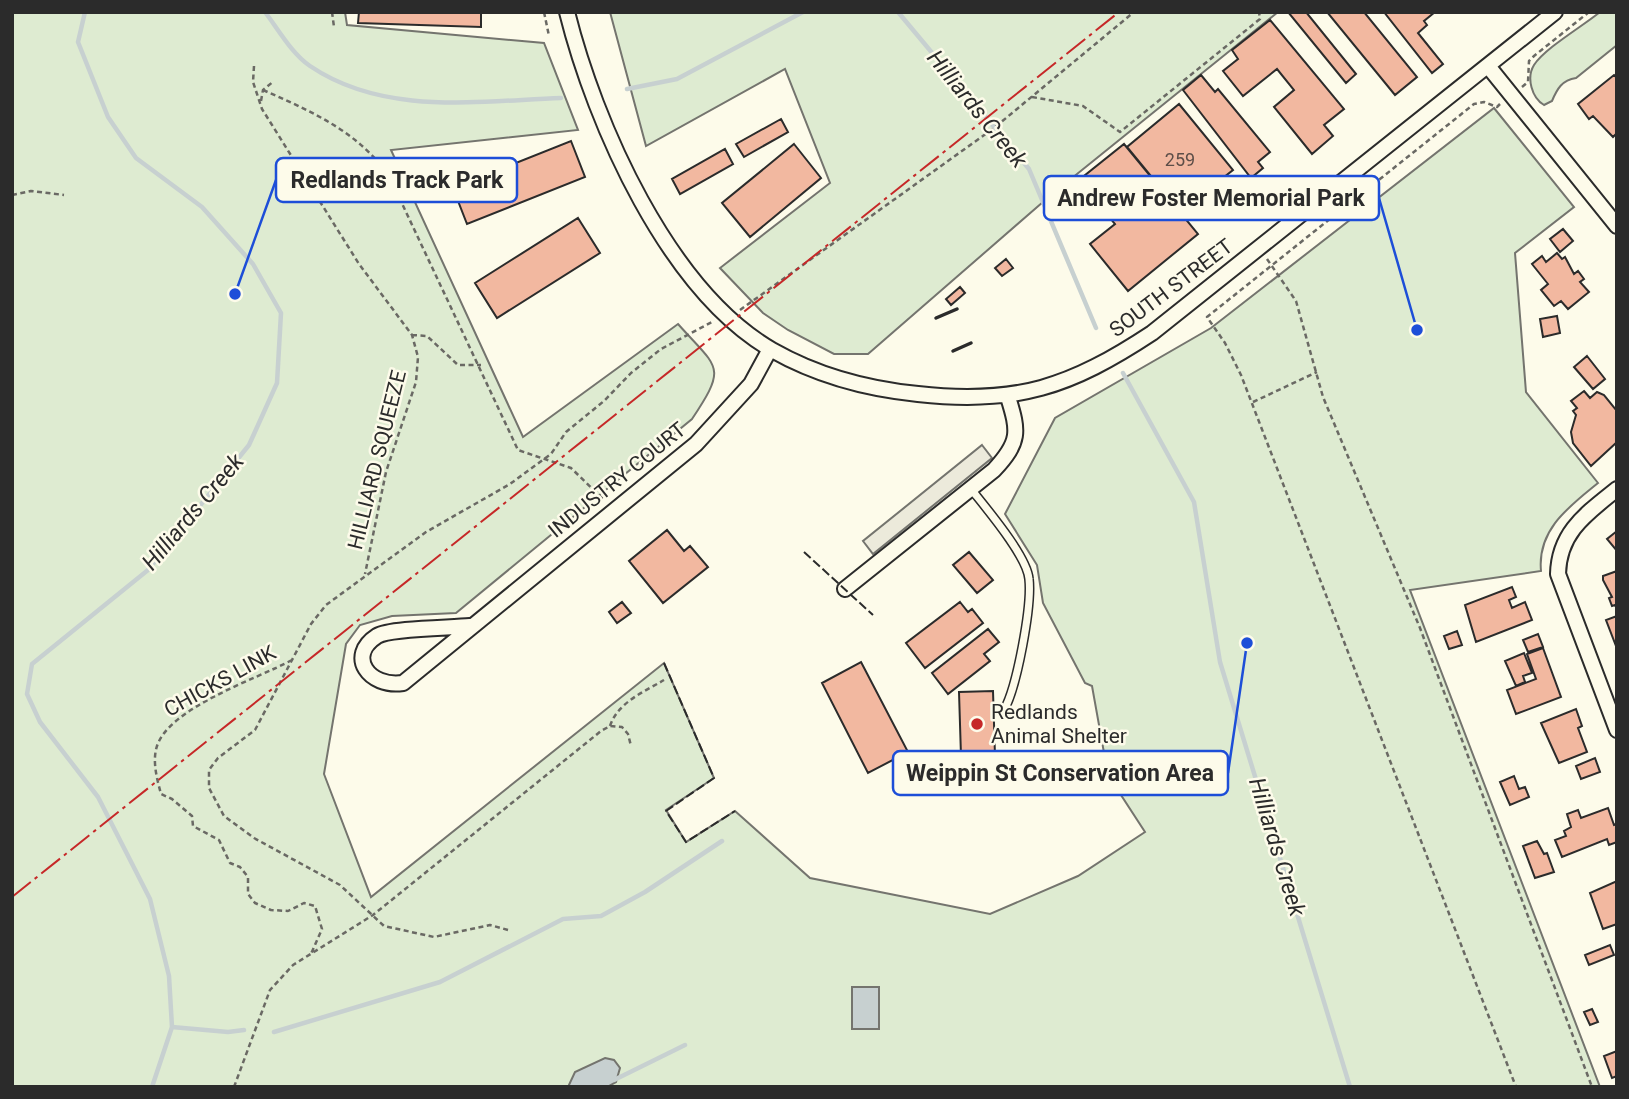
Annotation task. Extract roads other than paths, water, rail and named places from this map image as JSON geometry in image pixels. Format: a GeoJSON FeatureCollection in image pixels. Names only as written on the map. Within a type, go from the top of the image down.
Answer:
{"type":"FeatureCollection","features":[{"type":"Feature","properties":{"kind":"street","name":"SOUTH STREET"},"geometry":{"type":"LineString","coordinates":[[567,12],[585,77],[626,175],[686,268],[730,318],[770,349],[815,371],[890,391],[962,399],[1009,397],[1084,373],[1153,333],[1555,12]]}},
{"type":"Feature","properties":{"kind":"street"},"geometry":{"type":"LineString","coordinates":[[1488,66],[1617,226]]}},
{"type":"Feature","properties":{"kind":"street","name":"INDUSTRY COURT"},"geometry":{"type":"LineString","coordinates":[[470,626],[379,635],[366,646],[363,659],[366,671],[375,681],[388,685],[403,683],[696,444],[751,384],[770,349]]}},
{"type":"Feature","properties":{"kind":"street"},"geometry":{"type":"LineString","coordinates":[[845,589],[994,470],[1012,450],[1016,422],[1009,397]]}},
{"type":"Feature","properties":{"kind":"street"},"geometry":{"type":"LineString","coordinates":[[1617,489],[1572,527],[1558,557],[1558,574],[1617,730]]}},
{"type":"Feature","properties":{"kind":"lane"},"geometry":{"type":"LineString","coordinates":[[971,488],[1014,548],[1029,578],[1013,695],[1004,710]]}},
{"type":"Feature","properties":{"kind":"waterway","name":"Hilliards Creek"},"geometry":{"type":"LineString","coordinates":[[85,12],[78,42],[108,117],[136,158],[202,207],[253,264],[281,313],[277,383],[249,445],[148,570],[32,664],[27,694],[40,722],[98,797],[150,899],[169,976],[172,1027],[152,1087]]}},
{"type":"Feature","properties":{"kind":"waterway","name":"Hilliards Creek"},"geometry":{"type":"LineString","coordinates":[[265,12],[303,61],[339,82],[369,93],[432,102],[561,98]]}},
{"type":"Feature","properties":{"kind":"waterway","name":"Hilliards Creek"},"geometry":{"type":"LineString","coordinates":[[627,89],[677,79],[803,12]]}},
{"type":"Feature","properties":{"kind":"waterway","name":"Hilliards Creek"},"geometry":{"type":"LineString","coordinates":[[898,12],[1029,169],[1096,328]]}},
{"type":"Feature","properties":{"kind":"waterway","name":"Hilliards Creek"},"geometry":{"type":"LineString","coordinates":[[1123,373],[1194,502],[1220,662],[1350,1087]]}},
{"type":"Feature","properties":{"kind":"waterway"},"geometry":{"type":"LineString","coordinates":[[274,1032],[440,982],[563,919],[601,916],[645,892],[722,841]]}},
{"type":"Feature","properties":{"kind":"waterway"},"geometry":{"type":"LineString","coordinates":[[172,1027],[228,1032],[244,1030]]}},
{"type":"Feature","properties":{"kind":"waterway"},"geometry":{"type":"LineString","coordinates":[[614,1080],[685,1045]]}},
{"type":"Feature","properties":{"kind":"place","name":"Redlands Track Park"},"geometry":{"type":"Point","coordinates":[235,294]}},
{"type":"Feature","properties":{"kind":"place","name":"Andrew Foster Memorial Park"},"geometry":{"type":"Point","coordinates":[1417,330]}},
{"type":"Feature","properties":{"kind":"place","name":"Weippin St Conservation Area"},"geometry":{"type":"Point","coordinates":[1247,643]}},
{"type":"Feature","properties":{"kind":"place","name":"Redlands Animal Shelter"},"geometry":{"type":"Point","coordinates":[977,724]}}]}
